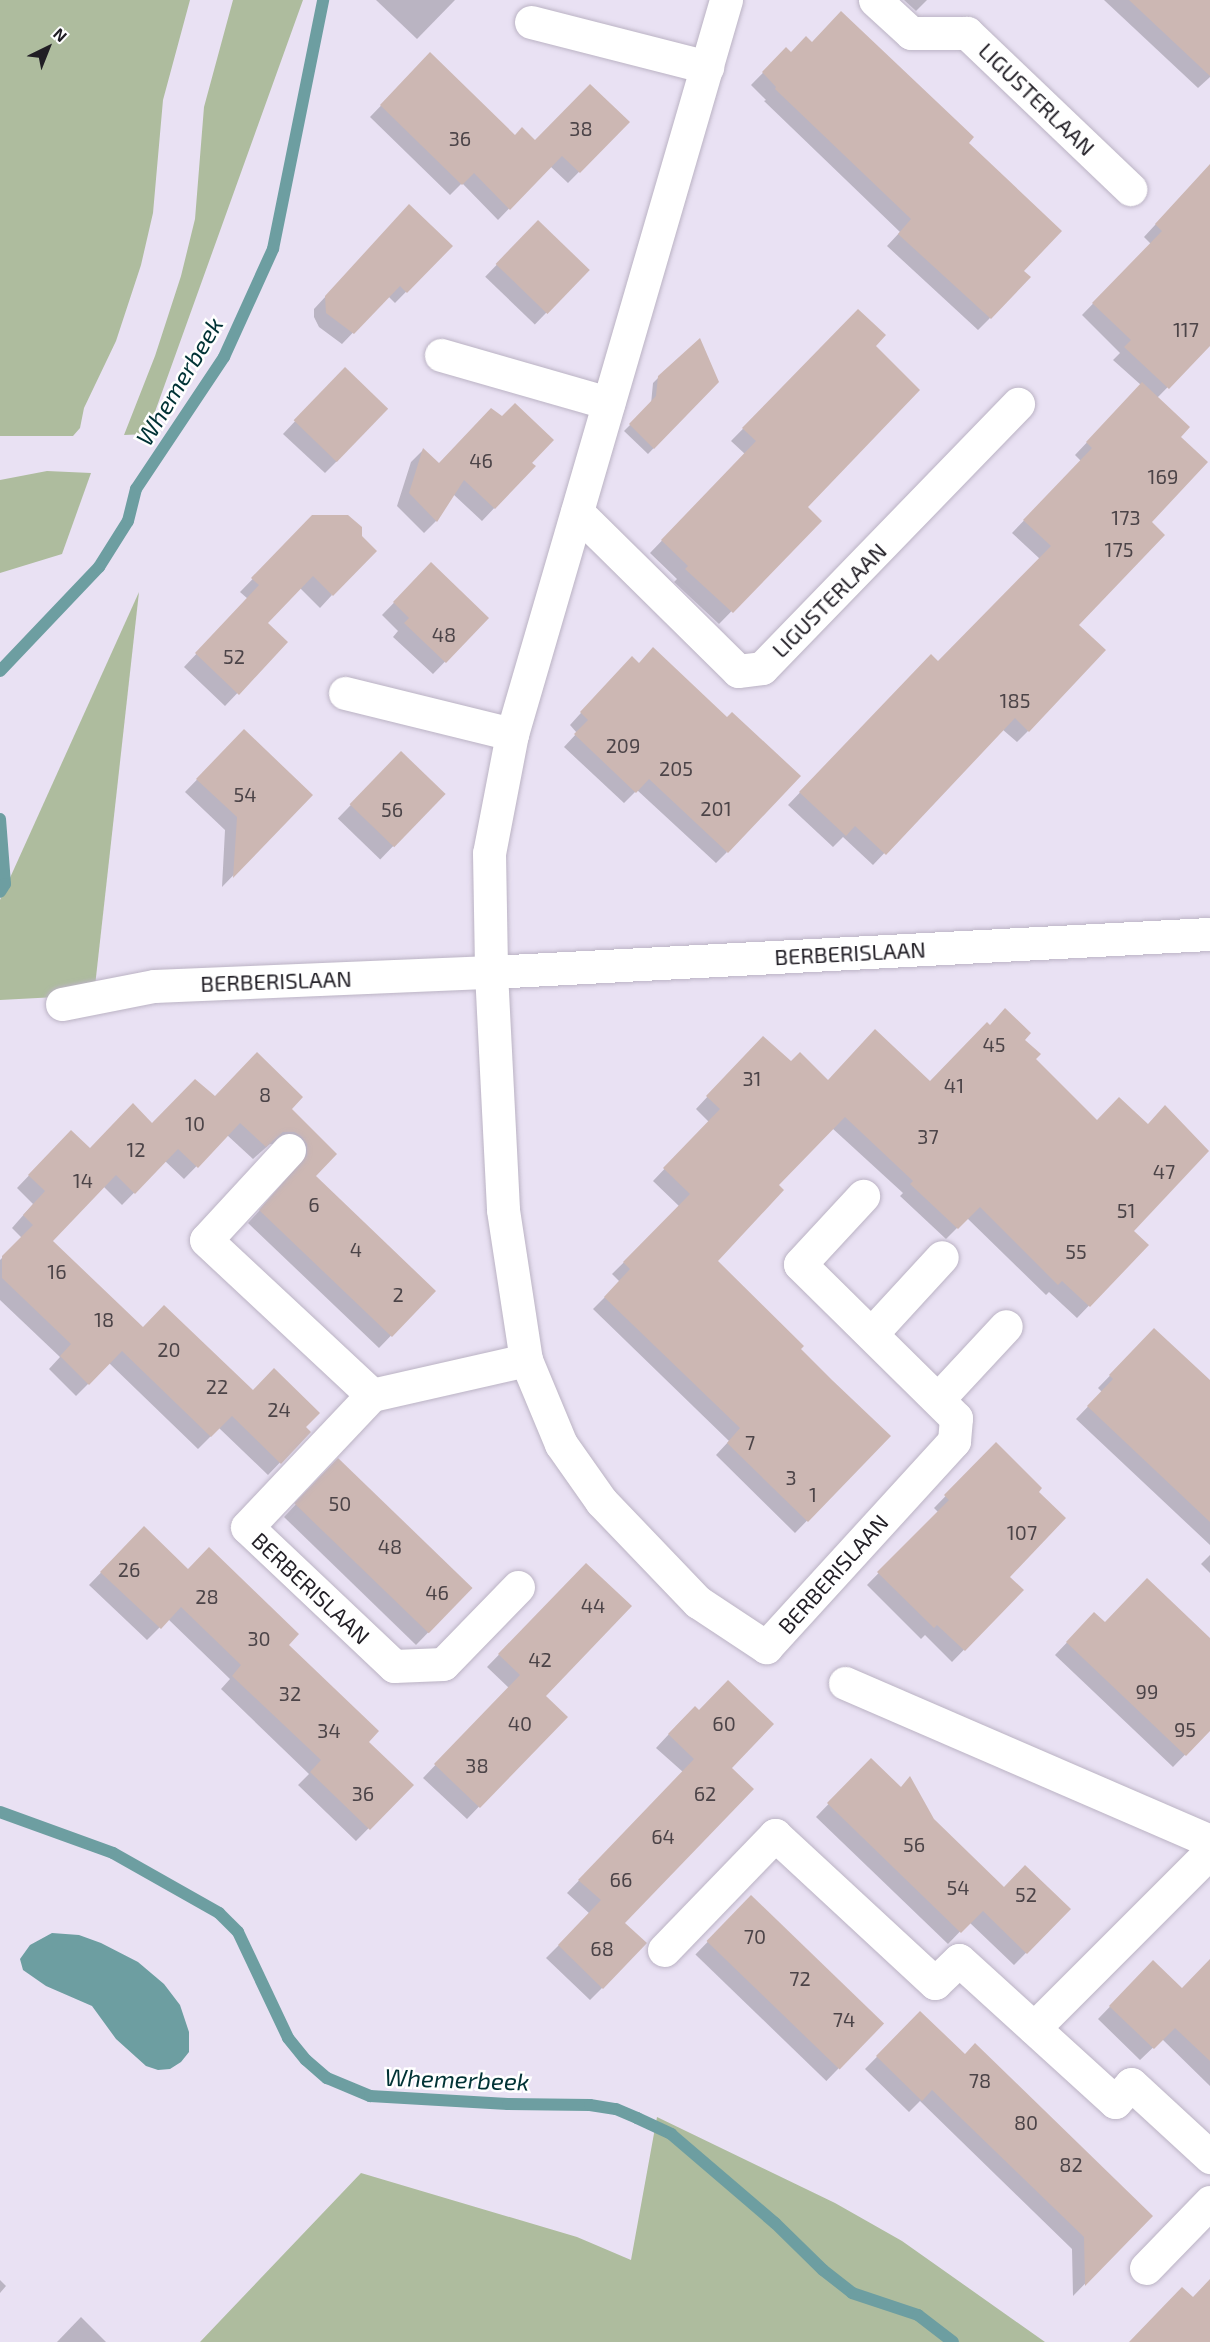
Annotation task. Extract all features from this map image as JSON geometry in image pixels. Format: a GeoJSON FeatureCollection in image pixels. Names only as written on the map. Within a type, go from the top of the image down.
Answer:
{"type":"FeatureCollection","features":[{"type":"Feature","properties":{"kind":"street"},"geometry":{"type":"LineString","coordinates":[[491,972],[489,854],[512,734],[726,0]]}},
{"type":"Feature","properties":{"kind":"street","name":"LIGUSTERLAAN"},"geometry":{"type":"LineString","coordinates":[[876,0],[911,33],[967,33],[1130,189]]}},
{"type":"Feature","properties":{"kind":"street"},"geometry":{"type":"LineString","coordinates":[[531,22],[707,67]]}},
{"type":"Feature","properties":{"kind":"street"},"geometry":{"type":"LineString","coordinates":[[441,355],[608,403]]}},
{"type":"Feature","properties":{"kind":"street","name":"LIGUSTERLAAN"},"geometry":{"type":"LineString","coordinates":[[578,512],[738,671],[762,668],[1018,404]]}},
{"type":"Feature","properties":{"kind":"street"},"geometry":{"type":"LineString","coordinates":[[345,693],[512,734]]}},
{"type":"Feature","properties":{"kind":"street","name":"BERBERISLAAN"},"geometry":{"type":"LineString","coordinates":[[62,1004],[154,987],[491,972],[1210,934]]}},
{"type":"Feature","properties":{"kind":"street","name":"BERBERISLAAN"},"geometry":{"type":"LineString","coordinates":[[491,972],[503,1210],[526,1360],[561,1444],[601,1501],[699,1602],[766,1647],[954,1441],[956,1418],[939,1398],[800,1264],[863,1196]]}},
{"type":"Feature","properties":{"kind":"street"},"geometry":{"type":"LineString","coordinates":[[289,1150],[206,1240],[372,1395],[526,1360]]}},
{"type":"Feature","properties":{"kind":"street"},"geometry":{"type":"LineString","coordinates":[[872,1333],[942,1257]]}},
{"type":"Feature","properties":{"kind":"street"},"geometry":{"type":"LineString","coordinates":[[939,1398],[1006,1326]]}},
{"type":"Feature","properties":{"kind":"street","name":"BERBERISLAAN"},"geometry":{"type":"LineString","coordinates":[[372,1395],[247,1527],[394,1666],[443,1664],[518,1587]]}},
{"type":"Feature","properties":{"kind":"street"},"geometry":{"type":"LineString","coordinates":[[845,1683],[1210,1841]]}},
{"type":"Feature","properties":{"kind":"street"},"geometry":{"type":"LineString","coordinates":[[664,1950],[775,1835],[935,1983],[959,1960],[1115,2103],[1131,2084],[1210,2157]]}},
{"type":"Feature","properties":{"kind":"street"},"geometry":{"type":"LineString","coordinates":[[1034,2028],[1210,1852]]}},
{"type":"Feature","properties":{"kind":"street"},"geometry":{"type":"LineString","coordinates":[[1146,2268],[1210,2202]]}},
{"type":"Feature","properties":{"kind":"shaded area"},"geometry":{"type":"Polygon","coordinates":[[[0,0],[190,0],[163,100],[153,213],[141,265],[116,341],[84,408],[80,428],[73,436],[0,436],[0,0]]]}},
{"type":"Feature","properties":{"kind":"shaded area"},"geometry":{"type":"Polygon","coordinates":[[[233,0],[303,0],[147,434],[124,435],[155,356],[181,276],[195,219],[204,107],[233,0]]]}},
{"type":"Feature","properties":{"kind":"shaded area"},"geometry":{"type":"Polygon","coordinates":[[[47,471],[91,473],[62,554],[0,573],[0,480],[47,471]]]}},
{"type":"Feature","properties":{"kind":"shaded area"},"geometry":{"type":"Polygon","coordinates":[[[139,592],[94,995],[0,1000],[0,900],[139,592]]]}},
{"type":"Feature","properties":{"kind":"shaded area"},"geometry":{"type":"Polygon","coordinates":[[[52,1933],[79,1935],[101,1943],[138,1962],[164,1984],[180,2005],[189,2032],[189,2052],[181,2062],[170,2069],[158,2070],[146,2066],[116,2039],[92,2006],[46,1986],[23,1970],[20,1959],[30,1945],[52,1933]]]}},
{"type":"Feature","properties":{"kind":"shaded area"},"geometry":{"type":"Polygon","coordinates":[[[657,2117],[835,2203],[902,2241],[1045,2342],[200,2342],[361,2173],[577,2237],[631,2260],[657,2117]]]}},
{"type":"Feature","properties":{"kind":"building"},"geometry":{"type":"Polygon","coordinates":[[[1129,0],[1210,0],[1210,76],[1129,0]]]}},
{"type":"Feature","properties":{"kind":"building"},"geometry":{"type":"Polygon","coordinates":[[[841,11],[974,137],[969,143],[1062,231],[1024,271],[1031,277],[991,319],[898,234],[911,219],[775,89],[776,87],[762,72],[786,47],[791,52],[806,36],[812,42],[841,11]]]}},
{"type":"Feature","properties":{"kind":"building"},"geometry":{"type":"Polygon","coordinates":[[[430,52],[515,135],[522,127],[535,140],[590,84],[630,122],[580,173],[562,156],[510,210],[474,173],[462,185],[380,105],[430,52]]]}},
{"type":"Feature","properties":{"kind":"building"},"geometry":{"type":"Polygon","coordinates":[[[1210,164],[1210,346],[1169,389],[1124,347],[1131,340],[1092,303],[1162,231],[1155,224],[1210,164]]]}},
{"type":"Feature","properties":{"kind":"building"},"geometry":{"type":"Polygon","coordinates":[[[409,204],[453,246],[407,293],[400,286],[354,334],[326,313],[325,296],[409,204]]]}},
{"type":"Feature","properties":{"kind":"building"},"geometry":{"type":"Polygon","coordinates":[[[538,220],[590,270],[547,314],[496,264],[538,220]]]}},
{"type":"Feature","properties":{"kind":"building"},"geometry":{"type":"Polygon","coordinates":[[[858,309],[886,335],[876,346],[920,390],[808,507],[822,521],[733,613],[685,569],[688,566],[661,540],[756,441],[742,428],[858,309]]]}},
{"type":"Feature","properties":{"kind":"building"},"geometry":{"type":"Polygon","coordinates":[[[700,338],[719,382],[654,449],[629,424],[656,396],[658,376],[700,338]]]}},
{"type":"Feature","properties":{"kind":"building"},"geometry":{"type":"Polygon","coordinates":[[[345,367],[388,409],[337,462],[294,420],[345,367]]]}},
{"type":"Feature","properties":{"kind":"building"},"geometry":{"type":"Polygon","coordinates":[[[1142,382],[1190,427],[1181,437],[1208,462],[1152,522],[1165,535],[1079,625],[1106,650],[1029,732],[1015,718],[886,855],[855,826],[846,836],[799,792],[931,654],[938,661],[1051,546],[1023,520],[1092,448],[1086,442],[1142,382]]]}},
{"type":"Feature","properties":{"kind":"building"},"geometry":{"type":"Polygon","coordinates":[[[515,403],[554,440],[532,463],[536,466],[495,509],[464,480],[437,522],[409,493],[423,448],[439,463],[491,408],[502,416],[515,403]]]}},
{"type":"Feature","properties":{"kind":"building"},"geometry":{"type":"Polygon","coordinates":[[[312,515],[348,515],[362,527],[362,536],[377,551],[333,596],[313,576],[268,623],[288,642],[239,695],[195,653],[259,585],[251,578],[312,515]]]}},
{"type":"Feature","properties":{"kind":"building"},"geometry":{"type":"Polygon","coordinates":[[[431,562],[489,618],[446,663],[404,623],[409,618],[393,602],[431,562]]]}},
{"type":"Feature","properties":{"kind":"building"},"geometry":{"type":"Polygon","coordinates":[[[653,647],[727,717],[732,712],[801,776],[728,853],[649,779],[636,793],[574,734],[588,720],[580,712],[632,656],[639,663],[653,647]]]}},
{"type":"Feature","properties":{"kind":"building"},"geometry":{"type":"Polygon","coordinates":[[[244,729],[313,795],[233,878],[237,817],[196,779],[244,729]]]}},
{"type":"Feature","properties":{"kind":"building"},"geometry":{"type":"Polygon","coordinates":[[[401,751],[446,794],[394,847],[350,804],[401,751]]]}},
{"type":"Feature","properties":{"kind":"building"},"geometry":{"type":"Polygon","coordinates":[[[1005,1008],[1031,1033],[1025,1040],[1041,1054],[1036,1059],[1097,1120],[1119,1097],[1148,1124],[1165,1105],[1209,1151],[1134,1231],[1149,1245],[1090,1307],[1062,1281],[1058,1285],[980,1207],[958,1229],[910,1184],[913,1181],[845,1117],[779,1185],[784,1190],[718,1261],[804,1346],[801,1349],[891,1436],[808,1522],[727,1443],[740,1428],[604,1297],[630,1269],[623,1262],[690,1194],[663,1168],[720,1109],[706,1096],[763,1036],[791,1061],[800,1052],[828,1080],[875,1029],[930,1081],[987,1022],[990,1025],[1005,1008]]]}},
{"type":"Feature","properties":{"kind":"building"},"geometry":{"type":"Polygon","coordinates":[[[257,1052],[303,1097],[292,1109],[337,1154],[316,1176],[436,1291],[392,1337],[259,1210],[307,1155],[307,1144],[301,1136],[294,1132],[283,1132],[266,1147],[240,1123],[198,1168],[178,1149],[135,1194],[116,1175],[53,1241],[143,1327],[164,1305],[253,1390],[274,1368],[320,1413],[306,1427],[311,1432],[281,1464],[232,1416],[211,1437],[122,1351],[89,1385],[60,1356],[71,1344],[2,1278],[2,1256],[33,1225],[23,1215],[45,1191],[28,1175],[71,1130],[90,1148],[133,1103],[152,1123],[195,1079],[215,1096],[257,1052]]]}},
{"type":"Feature","properties":{"kind":"building"},"geometry":{"type":"Polygon","coordinates":[[[1154,1328],[1210,1380],[1210,1522],[1087,1406],[1113,1379],[1109,1375],[1154,1328]]]}},
{"type":"Feature","properties":{"kind":"building"},"geometry":{"type":"Polygon","coordinates":[[[996,1442],[1042,1488],[1039,1492],[1066,1518],[1010,1577],[1024,1590],[965,1651],[937,1625],[934,1628],[877,1572],[949,1500],[944,1495],[996,1442]]]}},
{"type":"Feature","properties":{"kind":"building"},"geometry":{"type":"Polygon","coordinates":[[[338,1458],[473,1588],[429,1633],[294,1503],[338,1458]]]}},
{"type":"Feature","properties":{"kind":"building"},"geometry":{"type":"Polygon","coordinates":[[[144,1526],[188,1569],[209,1547],[299,1634],[289,1645],[379,1731],[369,1742],[414,1785],[370,1830],[310,1772],[321,1760],[232,1676],[241,1665],[181,1607],[161,1629],[100,1572],[144,1526]]]}},
{"type":"Feature","properties":{"kind":"building"},"geometry":{"type":"Polygon","coordinates":[[[586,1563],[632,1606],[546,1696],[568,1717],[480,1808],[434,1764],[520,1675],[498,1654],[586,1563]]]}},
{"type":"Feature","properties":{"kind":"building"},"geometry":{"type":"Polygon","coordinates":[[[1147,1578],[1210,1638],[1210,1731],[1186,1756],[1066,1642],[1094,1612],[1105,1622],[1147,1578]]]}},
{"type":"Feature","properties":{"kind":"building"},"geometry":{"type":"Polygon","coordinates":[[[728,1680],[774,1724],[732,1768],[754,1789],[625,1923],[647,1943],[603,1989],[558,1945],[601,1900],[578,1880],[694,1759],[668,1734],[695,1706],[699,1710],[728,1680]]]}},
{"type":"Feature","properties":{"kind":"building"},"geometry":{"type":"Polygon","coordinates":[[[871,1758],[901,1787],[910,1776],[934,1819],[1004,1887],[1025,1865],[1071,1909],[1027,1954],[983,1911],[961,1933],[827,1803],[871,1758]]]}},
{"type":"Feature","properties":{"kind":"building"},"geometry":{"type":"Polygon","coordinates":[[[751,1895],[884,2024],[840,2070],[707,1941],[751,1895]]]}},
{"type":"Feature","properties":{"kind":"building"},"geometry":{"type":"Polygon","coordinates":[[[1210,1959],[1210,2061],[1175,2028],[1154,2049],[1109,2006],[1153,1960],[1182,1988],[1210,1959]]]}},
{"type":"Feature","properties":{"kind":"building"},"geometry":{"type":"Polygon","coordinates":[[[920,2011],[965,2054],[975,2043],[1153,2216],[1085,2286],[1084,2237],[932,2090],[922,2101],[876,2056],[920,2011]]]}},
{"type":"Feature","properties":{"kind":"building"},"geometry":{"type":"Polygon","coordinates":[[[1210,2279],[1210,2342],[1129,2342],[1182,2287],[1193,2297],[1210,2279]]]}},
{"type":"Feature","properties":{"kind":"waterway","name":"Whemerbeek"},"geometry":{"type":"LineString","coordinates":[[0,671],[99,567],[128,521],[136,489],[224,357],[273,249],[323,0]]}},
{"type":"Feature","properties":{"kind":"waterway","name":"Whemerbeek"},"geometry":{"type":"LineString","coordinates":[[0,819],[5,884],[0,892]]}},
{"type":"Feature","properties":{"kind":"waterway","name":"Whemerbeek"},"geometry":{"type":"LineString","coordinates":[[0,1812],[113,1853],[219,1913],[238,1932],[288,2038],[306,2060],[327,2078],[370,2096],[508,2104],[590,2105],[616,2109],[671,2134],[775,2223],[823,2270],[852,2293],[918,2315],[953,2342]]}}]}
